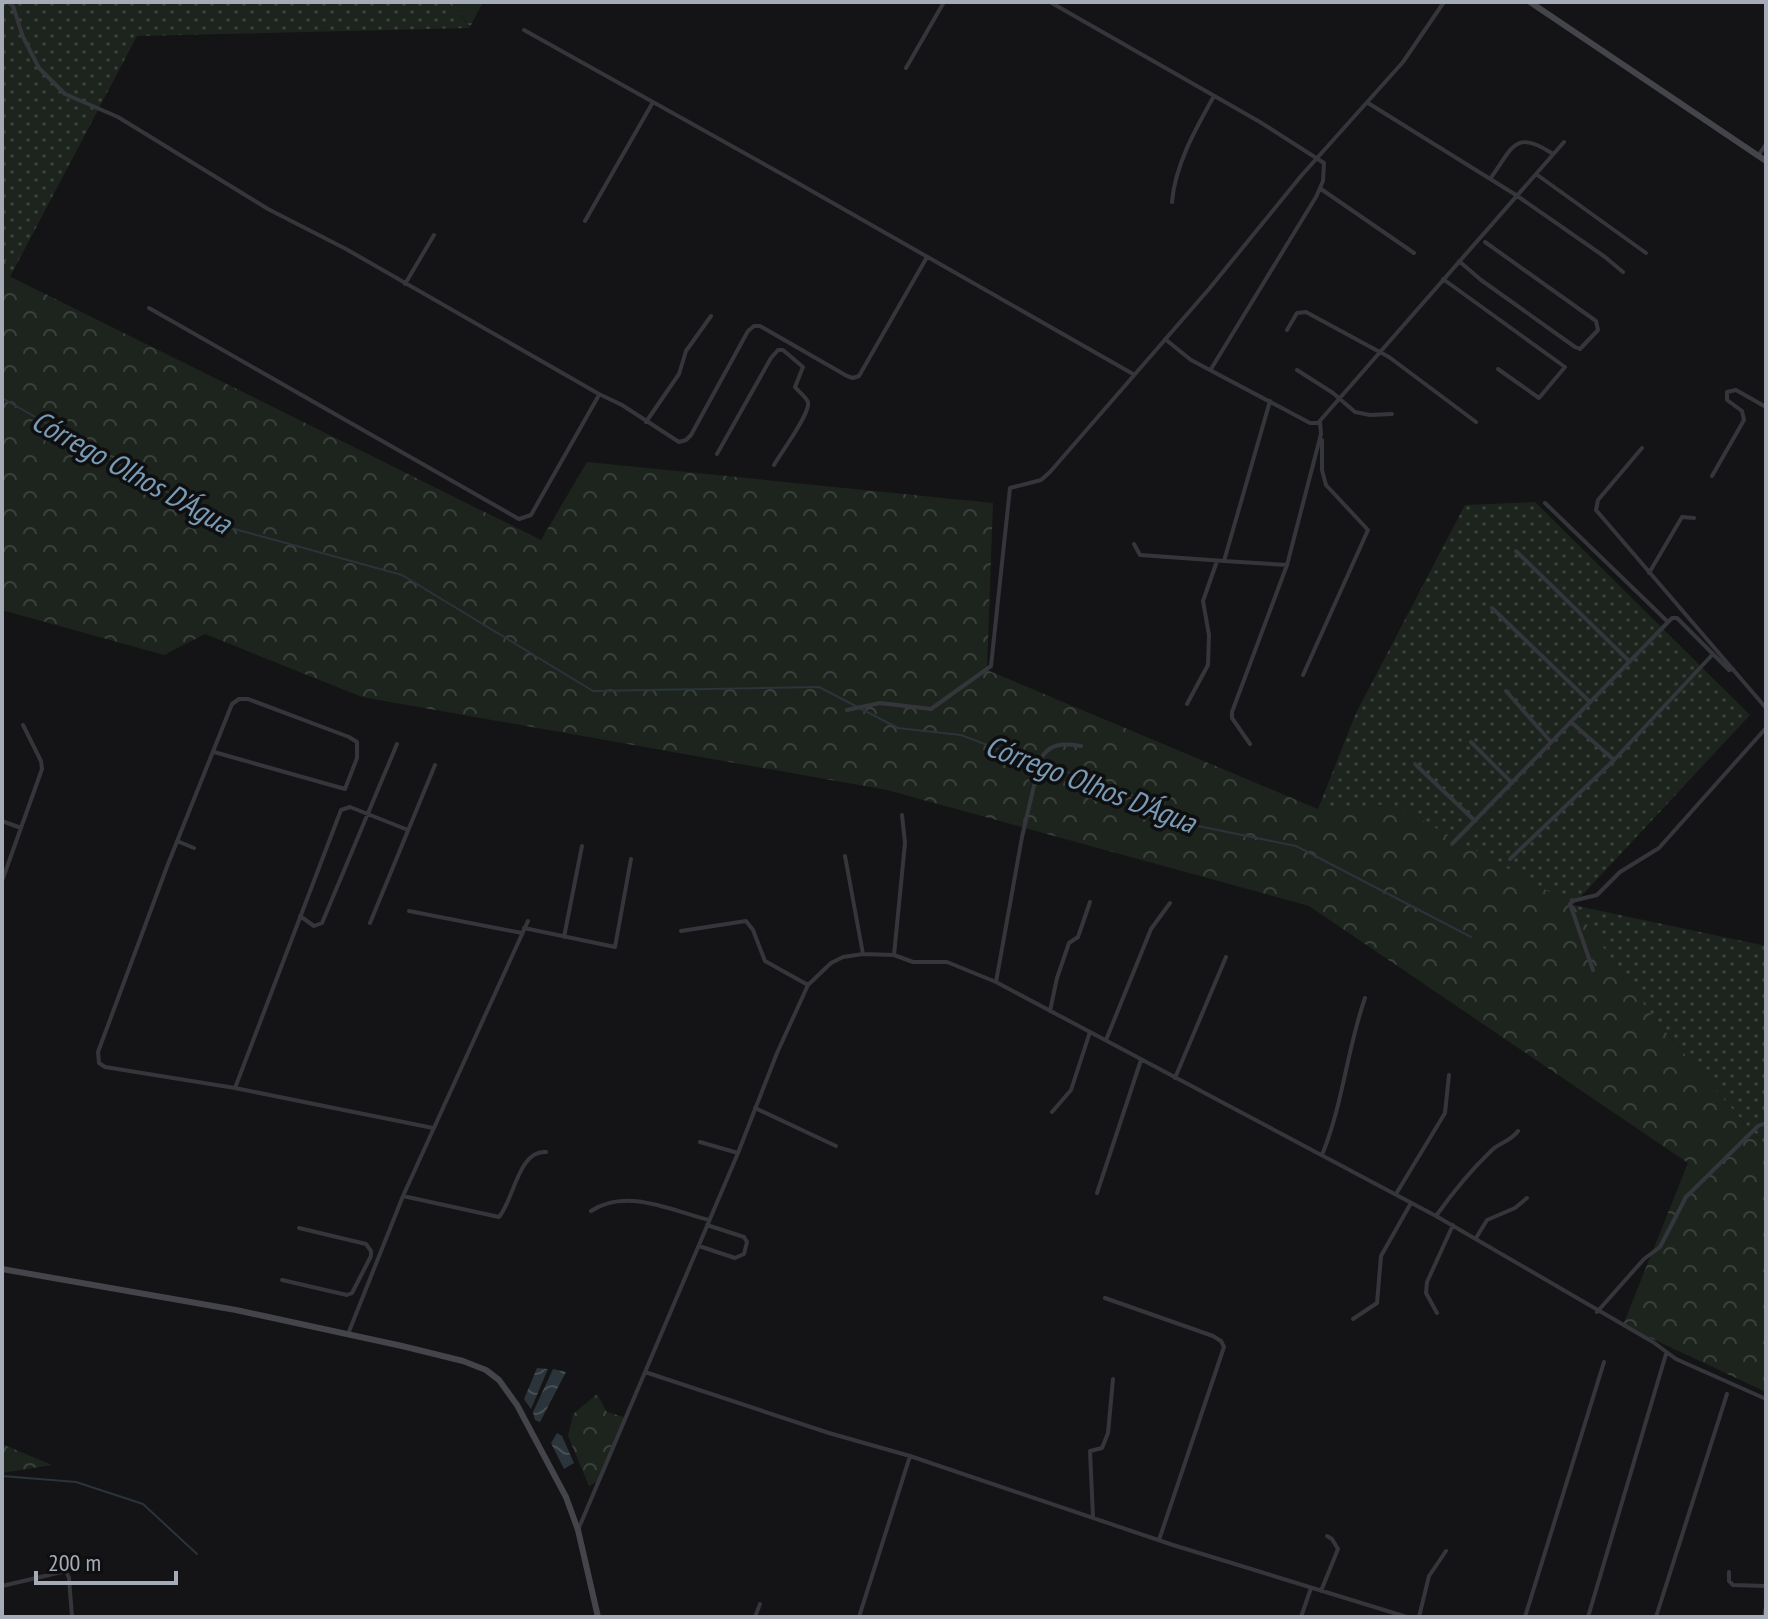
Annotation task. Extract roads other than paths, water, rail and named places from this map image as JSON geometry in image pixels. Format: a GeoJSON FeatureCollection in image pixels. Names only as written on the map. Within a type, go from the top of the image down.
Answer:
{"type":"FeatureCollection","features":[{"type":"Feature","properties":{"kind":"street"},"geometry":{"type":"LineString","coordinates":[[8,2],[13,6],[23,37],[39,68],[65,94],[118,117],[268,209],[622,405],[676,441],[686,440],[748,331],[754,326],[760,326],[849,377],[859,376],[927,257]]}},
{"type":"Feature","properties":{"kind":"street"},"geometry":{"type":"LineString","coordinates":[[906,68],[944,2]]}},
{"type":"Feature","properties":{"kind":"street"},"geometry":{"type":"LineString","coordinates":[[1050,2],[1318,157],[1325,166],[1321,189],[1211,369]]}},
{"type":"Feature","properties":{"kind":"street"},"geometry":{"type":"LineString","coordinates":[[847,710],[880,703],[931,709],[991,666],[1007,491],[1013,486],[1041,480],[1050,472],[1318,157],[1403,62],[1444,2]]}},
{"type":"Feature","properties":{"kind":"street"},"geometry":{"type":"LineString","coordinates":[[1530,2],[1766,161]]}},
{"type":"Feature","properties":{"kind":"street"},"geometry":{"type":"LineString","coordinates":[[524,30],[1133,374]]}},
{"type":"Feature","properties":{"kind":"street"},"geometry":{"type":"LineString","coordinates":[[1172,202],[1174,186],[1192,137],[1214,96]]}},
{"type":"Feature","properties":{"kind":"street"},"geometry":{"type":"LineString","coordinates":[[585,221],[653,102]]}},
{"type":"Feature","properties":{"kind":"street"},"geometry":{"type":"LineString","coordinates":[[1368,103],[1516,195],[1623,272]]}},
{"type":"Feature","properties":{"kind":"street"},"geometry":{"type":"LineString","coordinates":[[1490,179],[1518,143],[1526,140],[1536,143],[1554,154]]}},
{"type":"Feature","properties":{"kind":"street"},"geometry":{"type":"LineString","coordinates":[[1165,339],[1186,357],[1312,424],[1320,422],[1564,142]]}},
{"type":"Feature","properties":{"kind":"street"},"geometry":{"type":"LineString","coordinates":[[1758,156],[1766,144]]}},
{"type":"Feature","properties":{"kind":"street"},"geometry":{"type":"LineString","coordinates":[[1536,174],[1646,253]]}},
{"type":"Feature","properties":{"kind":"street"},"geometry":{"type":"LineString","coordinates":[[1321,189],[1414,253]]}},
{"type":"Feature","properties":{"kind":"street"},"geometry":{"type":"LineString","coordinates":[[405,284],[434,235]]}},
{"type":"Feature","properties":{"kind":"street"},"geometry":{"type":"LineString","coordinates":[[1459,261],[1575,347],[1584,347],[1598,330],[1596,321],[1485,242]]}},
{"type":"Feature","properties":{"kind":"street"},"geometry":{"type":"LineString","coordinates":[[1443,279],[1565,367],[1539,398],[1498,369]]}},
{"type":"Feature","properties":{"kind":"street"},"geometry":{"type":"LineString","coordinates":[[149,308],[519,519],[531,515],[599,394]]}},
{"type":"Feature","properties":{"kind":"street"},"geometry":{"type":"LineString","coordinates":[[1287,330],[1297,313],[1305,311],[1379,352],[1476,422]]}},
{"type":"Feature","properties":{"kind":"street"},"geometry":{"type":"LineString","coordinates":[[646,422],[679,374],[686,351],[711,316]]}},
{"type":"Feature","properties":{"kind":"street"},"geometry":{"type":"LineString","coordinates":[[717,454],[778,350],[789,354],[803,367]]}},
{"type":"Feature","properties":{"kind":"street"},"geometry":{"type":"LineString","coordinates":[[774,465],[808,405],[795,387],[809,353]]}},
{"type":"Feature","properties":{"kind":"street"},"geometry":{"type":"LineString","coordinates":[[1297,370],[1359,414],[1392,414]]}},
{"type":"Feature","properties":{"kind":"street"},"geometry":{"type":"LineString","coordinates":[[1712,476],[1745,418],[1740,409],[1727,400],[1727,392],[1736,390],[1766,407]]}},
{"type":"Feature","properties":{"kind":"street"},"geometry":{"type":"LineString","coordinates":[[1224,561],[1270,401]]}},
{"type":"Feature","properties":{"kind":"street"},"geometry":{"type":"LineString","coordinates":[[1303,675],[1368,530],[1326,485],[1322,470],[1320,422]]}},
{"type":"Feature","properties":{"kind":"street"},"geometry":{"type":"LineString","coordinates":[[1250,744],[1233,721],[1232,712],[1287,565],[1321,434]]}},
{"type":"Feature","properties":{"kind":"street"},"geometry":{"type":"LineString","coordinates":[[1642,448],[1598,500],[1596,507],[1599,515],[1766,708]]}},
{"type":"Feature","properties":{"kind":"street"},"geometry":{"type":"LineString","coordinates":[[1545,503],[1668,622]]}},
{"type":"Feature","properties":{"kind":"street"},"geometry":{"type":"LineString","coordinates":[[1649,573],[1682,517],[1694,518]]}},
{"type":"Feature","properties":{"kind":"street"},"geometry":{"type":"LineString","coordinates":[[1134,544],[1140,555],[1287,565]]}},
{"type":"Feature","properties":{"kind":"street"},"geometry":{"type":"LineString","coordinates":[[1516,551],[1630,662]]}},
{"type":"Feature","properties":{"kind":"street"},"geometry":{"type":"LineString","coordinates":[[1187,704],[1208,665],[1210,645],[1203,601],[1217,561]]}},
{"type":"Feature","properties":{"kind":"street"},"geometry":{"type":"LineString","coordinates":[[1492,608],[1590,702]]}},
{"type":"Feature","properties":{"kind":"street"},"geometry":{"type":"LineString","coordinates":[[1452,844],[1674,617],[1729,670],[1733,669]]}},
{"type":"Feature","properties":{"kind":"street"},"geometry":{"type":"LineString","coordinates":[[1510,859],[1614,760],[1713,654]]}},
{"type":"Feature","properties":{"kind":"street"},"geometry":{"type":"LineString","coordinates":[[1506,691],[1551,742]]}},
{"type":"Feature","properties":{"kind":"street"},"geometry":{"type":"LineString","coordinates":[[214,752],[345,789],[359,751],[357,742],[349,737],[244,698],[232,704],[177,841],[98,1059],[105,1067],[235,1088],[433,1128]]}},
{"type":"Feature","properties":{"kind":"street"},"geometry":{"type":"LineString","coordinates":[[1571,722],[1614,760]]}},
{"type":"Feature","properties":{"kind":"street"},"geometry":{"type":"LineString","coordinates":[[2,881],[42,769],[23,725]]}},
{"type":"Feature","properties":{"kind":"street"},"geometry":{"type":"LineString","coordinates":[[1593,970],[1570,904],[1572,901],[1597,895],[1620,872],[1659,848],[1766,728]]}},
{"type":"Feature","properties":{"kind":"street"},"geometry":{"type":"LineString","coordinates":[[1471,742],[1512,783]]}},
{"type":"Feature","properties":{"kind":"street"},"geometry":{"type":"LineString","coordinates":[[300,916],[314,926],[322,923],[397,744]]}},
{"type":"Feature","properties":{"kind":"street"},"geometry":{"type":"LineString","coordinates":[[996,982],[1022,837],[1040,760],[1045,752],[1056,745],[1081,746]]}},
{"type":"Feature","properties":{"kind":"street"},"geometry":{"type":"LineString","coordinates":[[1415,764],[1475,821]]}},
{"type":"Feature","properties":{"kind":"street"},"geometry":{"type":"LineString","coordinates":[[370,923],[435,765]]}},
{"type":"Feature","properties":{"kind":"street"},"geometry":{"type":"LineString","coordinates":[[235,1088],[341,810],[348,807],[408,830]]}},
{"type":"Feature","properties":{"kind":"street"},"geometry":{"type":"LineString","coordinates":[[894,955],[905,843],[902,815]]}},
{"type":"Feature","properties":{"kind":"street"},"geometry":{"type":"LineString","coordinates":[[2,821],[21,828]]}},
{"type":"Feature","properties":{"kind":"street"},"geometry":{"type":"LineString","coordinates":[[177,841],[194,848]]}},
{"type":"Feature","properties":{"kind":"street"},"geometry":{"type":"LineString","coordinates":[[564,937],[582,846]]}},
{"type":"Feature","properties":{"kind":"street"},"geometry":{"type":"LineString","coordinates":[[845,856],[863,954]]}},
{"type":"Feature","properties":{"kind":"street"},"geometry":{"type":"LineString","coordinates":[[409,911],[615,947],[631,859]]}},
{"type":"Feature","properties":{"kind":"street"},"geometry":{"type":"LineString","coordinates":[[1050,1011],[1069,943],[1078,937],[1090,902]]}},
{"type":"Feature","properties":{"kind":"street"},"geometry":{"type":"LineString","coordinates":[[1106,1040],[1151,929],[1170,903]]}},
{"type":"Feature","properties":{"kind":"street"},"geometry":{"type":"LineString","coordinates":[[348,1334],[403,1196],[528,921]]}},
{"type":"Feature","properties":{"kind":"street"},"geometry":{"type":"LineString","coordinates":[[681,931],[746,921],[753,930],[765,961],[808,985]]}},
{"type":"Feature","properties":{"kind":"street"},"geometry":{"type":"LineString","coordinates":[[578,1530],[808,985],[831,963],[843,957],[863,954],[894,955],[913,962],[947,962],[996,982],[1453,1225],[1653,1342],[1666,1354],[1766,1399]]}},
{"type":"Feature","properties":{"kind":"street"},"geometry":{"type":"LineString","coordinates":[[1175,1078],[1226,957]]}},
{"type":"Feature","properties":{"kind":"street"},"geometry":{"type":"LineString","coordinates":[[1322,1155],[1346,1081],[1355,1027],[1365,998]]}},
{"type":"Feature","properties":{"kind":"street"},"geometry":{"type":"LineString","coordinates":[[1052,1112],[1071,1090],[1090,1032]]}},
{"type":"Feature","properties":{"kind":"street"},"geometry":{"type":"LineString","coordinates":[[1097,1193],[1141,1060]]}},
{"type":"Feature","properties":{"kind":"street"},"geometry":{"type":"LineString","coordinates":[[1395,1195],[1445,1113],[1449,1075]]}},
{"type":"Feature","properties":{"kind":"street"},"geometry":{"type":"LineString","coordinates":[[755,1108],[836,1146]]}},
{"type":"Feature","properties":{"kind":"street"},"geometry":{"type":"LineString","coordinates":[[1597,1312],[1644,1259],[1660,1247],[1686,1197],[1758,1126],[1766,1123]]}},
{"type":"Feature","properties":{"kind":"street"},"geometry":{"type":"LineString","coordinates":[[1436,1216],[1457,1186],[1486,1155],[1518,1131]]}},
{"type":"Feature","properties":{"kind":"street"},"geometry":{"type":"LineString","coordinates":[[700,1142],[738,1153]]}},
{"type":"Feature","properties":{"kind":"street"},"geometry":{"type":"LineString","coordinates":[[403,1196],[499,1217],[528,1159],[540,1151],[546,1152]]}},
{"type":"Feature","properties":{"kind":"street"},"geometry":{"type":"LineString","coordinates":[[1476,1238],[1487,1220],[1515,1208],[1527,1198]]}},
{"type":"Feature","properties":{"kind":"street"},"geometry":{"type":"LineString","coordinates":[[591,1211],[606,1202],[623,1200],[686,1211],[744,1237],[747,1242],[744,1254],[735,1258],[699,1246]]}},
{"type":"Feature","properties":{"kind":"street"},"geometry":{"type":"LineString","coordinates":[[1353,1319],[1377,1303],[1381,1256],[1411,1203]]}},
{"type":"Feature","properties":{"kind":"street"},"geometry":{"type":"LineString","coordinates":[[1437,1313],[1426,1293],[1427,1282],[1453,1225]]}},
{"type":"Feature","properties":{"kind":"street"},"geometry":{"type":"LineString","coordinates":[[282,1280],[347,1295],[357,1288],[371,1256],[366,1244],[299,1228]]}},
{"type":"Feature","properties":{"kind":"street"},"geometry":{"type":"LineString","coordinates":[[2,1269],[236,1310],[463,1361],[486,1370],[497,1377],[517,1405],[566,1497],[578,1530],[598,1617]]}},
{"type":"Feature","properties":{"kind":"street"},"geometry":{"type":"LineString","coordinates":[[364,1270],[372,1273]]}},
{"type":"Feature","properties":{"kind":"street"},"geometry":{"type":"LineString","coordinates":[[1105,1298],[1213,1336],[1224,1347],[1159,1540]]}},
{"type":"Feature","properties":{"kind":"street"},"geometry":{"type":"LineString","coordinates":[[1588,1617],[1666,1354]]}},
{"type":"Feature","properties":{"kind":"street"},"geometry":{"type":"LineString","coordinates":[[1525,1617],[1604,1362]]}},
{"type":"Feature","properties":{"kind":"street"},"geometry":{"type":"LineString","coordinates":[[645,1372],[829,1433],[910,1456],[1159,1540],[1407,1617]]}},
{"type":"Feature","properties":{"kind":"street"},"geometry":{"type":"LineString","coordinates":[[1093,1517],[1089,1454],[1091,1450],[1102,1448],[1108,1433],[1113,1379]]}},
{"type":"Feature","properties":{"kind":"street"},"geometry":{"type":"LineString","coordinates":[[1656,1617],[1727,1394]]}},
{"type":"Feature","properties":{"kind":"street"},"geometry":{"type":"LineString","coordinates":[[859,1617],[910,1456]]}},
{"type":"Feature","properties":{"kind":"street"},"geometry":{"type":"LineString","coordinates":[[1321,1591],[1338,1549],[1327,1536]]}},
{"type":"Feature","properties":{"kind":"street"},"geometry":{"type":"LineString","coordinates":[[1419,1617],[1429,1576],[1446,1551]]}},
{"type":"Feature","properties":{"kind":"street"},"geometry":{"type":"LineString","coordinates":[[2,1586],[66,1571],[72,1617]]}},
{"type":"Feature","properties":{"kind":"street"},"geometry":{"type":"LineString","coordinates":[[1729,1572],[1729,1581],[1733,1585],[1766,1586]]}},
{"type":"Feature","properties":{"kind":"street"},"geometry":{"type":"LineString","coordinates":[[1301,1617],[1311,1588]]}},
{"type":"Feature","properties":{"kind":"street"},"geometry":{"type":"LineString","coordinates":[[755,1617],[760,1604]]}},
{"type":"Feature","properties":{"kind":"street"},"geometry":{"type":"LineString","coordinates":[[1764,1617],[1766,1606]]}},
{"type":"Feature","properties":{"kind":"water"},"geometry":{"type":"Polygon","coordinates":[[[537,1368],[548,1369],[531,1409],[524,1399],[537,1368]]]}},
{"type":"Feature","properties":{"kind":"water"},"geometry":{"type":"Polygon","coordinates":[[[553,1369],[566,1372],[540,1422],[535,1420],[533,1412],[553,1369]]]}},
{"type":"Feature","properties":{"kind":"water"},"geometry":{"type":"Polygon","coordinates":[[[557,1433],[562,1436],[574,1463],[564,1469],[551,1443],[557,1433]]]}},
{"type":"Feature","properties":{"kind":"waterway","name":"Córrego Olhos D'Água"},"geometry":{"type":"LineString","coordinates":[[2,398],[231,528],[402,575],[593,691],[819,687],[898,728],[961,735],[1027,760],[1113,786],[1193,825],[1296,846],[1471,937]]}},
{"type":"Feature","properties":{"kind":"waterway"},"geometry":{"type":"LineString","coordinates":[[2,1476],[76,1482],[143,1504],[197,1554]]}}]}
